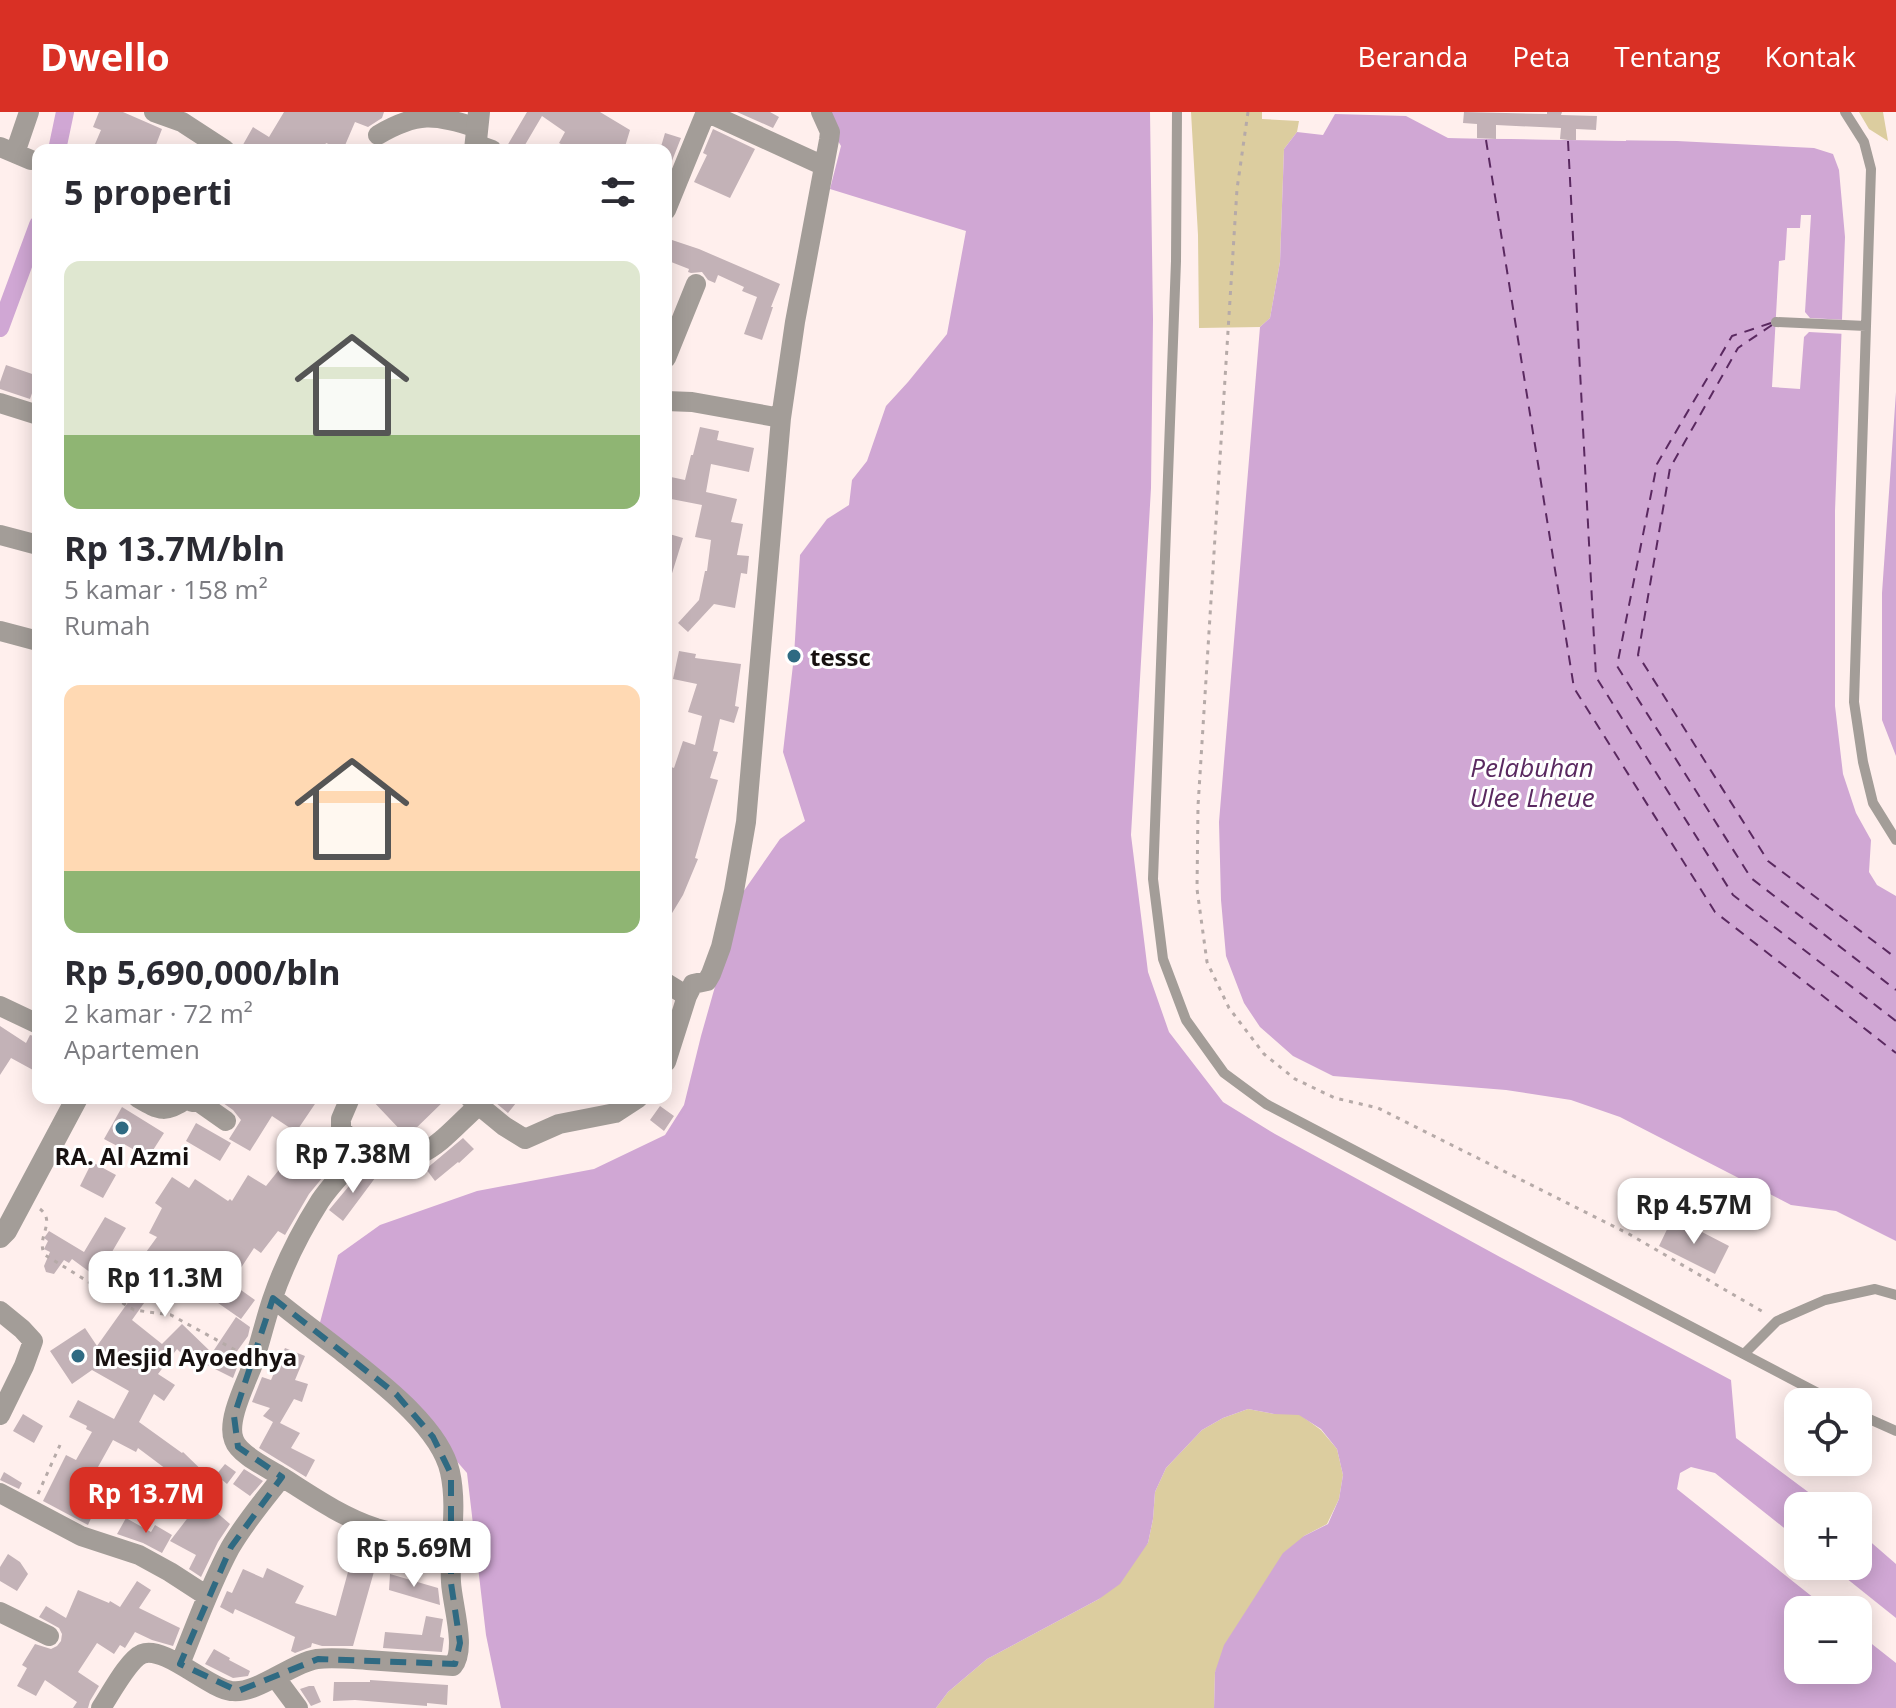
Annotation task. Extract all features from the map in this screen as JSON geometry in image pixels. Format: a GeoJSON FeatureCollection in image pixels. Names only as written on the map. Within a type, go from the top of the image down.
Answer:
{"type":"FeatureCollection","features":[{"type":"Feature","properties":{"kind":"street"},"geometry":{"type":"LineString","coordinates":[[15,153],[29,112]]}},
{"type":"Feature","properties":{"kind":"street"},"geometry":{"type":"LineString","coordinates":[[154,112],[184,117],[214,144]]}},
{"type":"Feature","properties":{"kind":"street"},"geometry":{"type":"LineString","coordinates":[[672,195],[706,112],[824,166]]}},
{"type":"Feature","properties":{"kind":"street"},"geometry":{"type":"LineString","coordinates":[[672,1043],[693,984],[707,981],[716,960],[734,891],[746,822],[781,418],[795,322],[830,132],[821,112]]}},
{"type":"Feature","properties":{"kind":"street"},"geometry":{"type":"LineString","coordinates":[[378,135],[399,120],[424,115],[451,119],[480,137]]}},
{"type":"Feature","properties":{"kind":"street"},"geometry":{"type":"LineString","coordinates":[[672,343],[696,284]]}},
{"type":"Feature","properties":{"kind":"street"},"geometry":{"type":"LineString","coordinates":[[672,401],[781,418]]}},
{"type":"Feature","properties":{"kind":"street"},"geometry":{"type":"LineString","coordinates":[[0,403],[32,413]]}},
{"type":"Feature","properties":{"kind":"street"},"geometry":{"type":"LineString","coordinates":[[0,535],[32,543]]}},
{"type":"Feature","properties":{"kind":"street"},"geometry":{"type":"LineString","coordinates":[[0,631],[32,639]]}},
{"type":"Feature","properties":{"kind":"street"},"geometry":{"type":"LineString","coordinates":[[672,987],[687,996]]}},
{"type":"Feature","properties":{"kind":"street"},"geometry":{"type":"LineString","coordinates":[[0,1006],[32,1021]]}},
{"type":"Feature","properties":{"kind":"street"},"geometry":{"type":"LineString","coordinates":[[0,1237],[74,1104]]}},
{"type":"Feature","properties":{"kind":"street"},"geometry":{"type":"LineString","coordinates":[[150,1104],[167,1110],[178,1104]]}},
{"type":"Feature","properties":{"kind":"street"},"geometry":{"type":"LineString","coordinates":[[202,1104],[226,1121]]}},
{"type":"Feature","properties":{"kind":"street"},"geometry":{"type":"LineString","coordinates":[[347,1104],[340,1125],[343,1133],[364,1151],[394,1160],[419,1156],[435,1145],[472,1104]]}},
{"type":"Feature","properties":{"kind":"street"},"geometry":{"type":"LineString","coordinates":[[478,1104],[525,1139],[559,1124],[615,1113],[629,1104]]}},
{"type":"Feature","properties":{"kind":"street"},"geometry":{"type":"LineString","coordinates":[[364,1151],[321,1200],[290,1258],[273,1298],[234,1416],[234,1441],[244,1453],[334,1510],[377,1528],[451,1541]]}},
{"type":"Feature","properties":{"kind":"street"},"geometry":{"type":"LineString","coordinates":[[101,1708],[128,1667],[141,1654],[153,1653],[180,1664],[230,1691],[249,1688],[292,1667],[318,1659],[453,1666],[458,1660],[460,1643],[451,1583],[454,1499],[451,1474],[444,1457],[433,1437],[396,1394],[273,1298]]}},
{"type":"Feature","properties":{"kind":"street"},"geometry":{"type":"LineString","coordinates":[[0,1311],[33,1341],[0,1415]]}},
{"type":"Feature","properties":{"kind":"street"},"geometry":{"type":"LineString","coordinates":[[180,1664],[207,1596],[231,1547],[282,1477]]}},
{"type":"Feature","properties":{"kind":"street"},"geometry":{"type":"LineString","coordinates":[[0,1493],[81,1536],[139,1555],[207,1596]]}},
{"type":"Feature","properties":{"kind":"street"},"geometry":{"type":"LineString","coordinates":[[0,1612],[49,1636]]}},
{"type":"Feature","properties":{"kind":"street"},"geometry":{"type":"LineString","coordinates":[[275,1677],[298,1708]]}},
{"type":"Feature","properties":{"kind":"lane"},"geometry":{"type":"LineString","coordinates":[[1177,112],[1176,261],[1153,879],[1163,959],[1186,1020],[1224,1073],[1266,1104],[1808,1388]]}},
{"type":"Feature","properties":{"kind":"lane"},"geometry":{"type":"LineString","coordinates":[[1845,112],[1864,142],[1871,169],[1854,702],[1873,803],[1896,840]]}},
{"type":"Feature","properties":{"kind":"lane"},"geometry":{"type":"LineString","coordinates":[[1776,322],[1866,326]]}},
{"type":"Feature","properties":{"kind":"lane"},"geometry":{"type":"LineString","coordinates":[[1744,1354],[1777,1321],[1825,1300],[1875,1289],[1896,1295]]}},
{"type":"Feature","properties":{"kind":"lane"},"geometry":{"type":"LineString","coordinates":[[1872,1420],[1896,1431]]}},
{"type":"Feature","properties":{"kind":"path"},"geometry":{"type":"LineString","coordinates":[[1248,112],[1237,189],[1198,806],[1197,889],[1207,962],[1229,1008],[1264,1054],[1295,1079],[1335,1098],[1378,1108],[1495,1166],[1629,1234],[1777,1321]]}},
{"type":"Feature","properties":{"kind":"path"},"geometry":{"type":"LineString","coordinates":[[25,1196],[46,1213],[48,1219],[41,1246],[45,1255],[134,1310],[171,1315],[254,1360]]}},
{"type":"Feature","properties":{"kind":"path"},"geometry":{"type":"LineString","coordinates":[[32,1509],[60,1445]]}},
{"type":"Feature","properties":{"kind":"highlighted area"},"geometry":{"type":"Polygon","coordinates":[[[273,1298],[396,1394],[433,1437],[451,1474],[451,1583],[460,1643],[455,1664],[318,1659],[238,1691],[180,1664],[231,1547],[282,1477],[238,1447],[234,1416],[273,1298]]]}},
{"type":"Feature","properties":{"kind":"shaded area"},"geometry":{"type":"Polygon","coordinates":[[[1191,112],[1262,112],[1262,119],[1299,121],[1297,132],[1284,149],[1280,262],[1270,318],[1260,327],[1199,328],[1198,235],[1191,112]]]}},
{"type":"Feature","properties":{"kind":"shaded area"},"geometry":{"type":"Polygon","coordinates":[[[1859,112],[1883,112],[1888,141],[1869,129],[1859,112]]]}},
{"type":"Feature","properties":{"kind":"shaded area"},"geometry":{"type":"Polygon","coordinates":[[[1248,1409],[1274,1414],[1299,1414],[1321,1430],[1337,1449],[1343,1475],[1339,1499],[1327,1524],[1304,1536],[1215,1672],[1214,1708],[936,1708],[948,1692],[987,1659],[1099,1599],[1148,1543],[1155,1492],[1166,1468],[1202,1430],[1248,1409]]]}},
{"type":"Feature","properties":{"kind":"water"},"geometry":{"type":"Polygon","coordinates":[[[824,112],[1150,112],[1153,319],[1151,488],[1131,835],[1148,972],[1169,1032],[1223,1102],[1275,1134],[1731,1380],[1736,1438],[1808,1492],[1784,1492],[1784,1528],[1715,1473],[1691,1467],[1680,1473],[1677,1489],[1784,1574],[1784,1580],[1791,1580],[1811,1596],[1784,1596],[1784,1684],[1872,1684],[1872,1644],[1896,1663],[1896,1708],[1214,1708],[1215,1672],[1224,1645],[1283,1553],[1304,1536],[1328,1524],[1339,1499],[1343,1475],[1337,1449],[1321,1429],[1299,1415],[1248,1409],[1202,1430],[1166,1468],[1155,1492],[1148,1543],[1120,1584],[1099,1599],[987,1659],[948,1692],[936,1708],[501,1708],[486,1635],[467,1473],[394,1389],[318,1330],[338,1255],[380,1225],[477,1191],[594,1169],[665,1135],[684,1105],[741,895],[780,839],[805,821],[783,752],[794,656],[800,555],[827,519],[849,505],[852,480],[867,461],[886,406],[947,334],[966,231],[830,189],[841,146],[824,112]]]}},
{"type":"Feature","properties":{"kind":"water","name":"Pelabuhan Ulee Lheue"},"geometry":{"type":"Polygon","coordinates":[[[1335,114],[1406,116],[1448,138],[1677,141],[1814,148],[1833,154],[1839,170],[1845,237],[1835,511],[1835,706],[1843,774],[1856,813],[1871,840],[1869,872],[1877,885],[1896,896],[1896,1241],[1836,1211],[1791,1205],[1620,1117],[1571,1100],[1506,1090],[1333,1076],[1293,1056],[1260,1027],[1244,1003],[1226,956],[1219,822],[1260,327],[1270,318],[1280,262],[1284,149],[1297,132],[1323,135],[1335,114]]]}},
{"type":"Feature","properties":{"kind":"water"},"geometry":{"type":"Polygon","coordinates":[[[1896,392],[1896,756],[1882,720],[1882,593],[1896,392]]]}},
{"type":"Feature","properties":{"kind":"water"},"geometry":{"type":"Polygon","coordinates":[[[1872,1543],[1896,1564],[1896,1618],[1848,1580],[1872,1580],[1872,1543]]]}},
{"type":"Feature","properties":{"kind":"pier"},"geometry":{"type":"Polygon","coordinates":[[[1448,133],[1626,137],[1626,141],[1448,138],[1448,133]]]}},
{"type":"Feature","properties":{"kind":"pier"},"geometry":{"type":"Polygon","coordinates":[[[1801,215],[1811,215],[1805,312],[1810,318],[1846,320],[1846,334],[1809,332],[1804,337],[1800,389],[1772,387],[1779,261],[1785,260],[1787,228],[1800,228],[1801,215]]]}},
{"type":"Feature","properties":{"kind":"building"},"geometry":{"type":"Polygon","coordinates":[[[99,112],[123,112],[162,129],[156,144],[95,144],[101,130],[93,127],[99,112]]]}},
{"type":"Feature","properties":{"kind":"building"},"geometry":{"type":"Polygon","coordinates":[[[284,112],[384,112],[382,118],[368,127],[355,122],[346,144],[243,144],[253,127],[269,137],[284,112]]]}},
{"type":"Feature","properties":{"kind":"building"},"geometry":{"type":"Polygon","coordinates":[[[527,112],[600,112],[630,130],[626,144],[561,144],[565,132],[542,116],[526,144],[508,144],[527,112]]]}},
{"type":"Feature","properties":{"kind":"building"},"geometry":{"type":"Polygon","coordinates":[[[737,112],[770,112],[779,117],[773,128],[737,112]]]}},
{"type":"Feature","properties":{"kind":"building"},"geometry":{"type":"Polygon","coordinates":[[[1464,112],[1562,112],[1561,115],[1597,116],[1596,130],[1576,129],[1576,140],[1568,140],[1560,139],[1561,128],[1496,125],[1496,139],[1477,138],[1477,124],[1463,123],[1464,112]]]}},
{"type":"Feature","properties":{"kind":"building"},"geometry":{"type":"Polygon","coordinates":[[[713,129],[755,149],[730,198],[694,182],[707,155],[703,153],[713,129]]]}},
{"type":"Feature","properties":{"kind":"building"},"geometry":{"type":"Polygon","coordinates":[[[665,133],[681,138],[672,161],[672,144],[662,144],[665,133]]]}},
{"type":"Feature","properties":{"kind":"building"},"geometry":{"type":"Polygon","coordinates":[[[672,240],[780,284],[762,340],[744,334],[757,297],[718,275],[715,283],[702,272],[691,273],[689,269],[672,262],[672,240]]]}},
{"type":"Feature","properties":{"kind":"building"},"geometry":{"type":"Polygon","coordinates":[[[6,365],[32,374],[30,399],[0,389],[6,365]]]}},
{"type":"Feature","properties":{"kind":"building"},"geometry":{"type":"Polygon","coordinates":[[[700,427],[719,431],[717,440],[754,448],[749,472],[711,464],[706,492],[737,499],[731,522],[743,524],[737,555],[749,556],[747,574],[741,573],[735,608],[714,604],[688,632],[678,623],[699,600],[711,540],[695,537],[702,505],[672,499],[672,477],[685,480],[700,427]]]}},
{"type":"Feature","properties":{"kind":"building"},"geometry":{"type":"Polygon","coordinates":[[[672,535],[683,538],[672,573],[672,535]]]}},
{"type":"Feature","properties":{"kind":"building"},"geometry":{"type":"Polygon","coordinates":[[[679,651],[696,654],[695,658],[741,664],[735,706],[739,707],[734,723],[720,719],[713,751],[718,752],[710,778],[718,780],[695,858],[698,859],[672,913],[672,767],[683,741],[695,745],[702,716],[688,712],[697,684],[673,679],[679,651]]]}},
{"type":"Feature","properties":{"kind":"building"},"geometry":{"type":"Polygon","coordinates":[[[0,1026],[26,1043],[32,1036],[32,1069],[11,1058],[0,1075],[0,1026]]]}},
{"type":"Feature","properties":{"kind":"building"},"geometry":{"type":"Polygon","coordinates":[[[224,1104],[315,1104],[296,1132],[272,1116],[250,1151],[229,1139],[241,1120],[224,1104]]]}},
{"type":"Feature","properties":{"kind":"building"},"geometry":{"type":"Polygon","coordinates":[[[376,1104],[441,1104],[407,1137],[376,1104]]]}},
{"type":"Feature","properties":{"kind":"building"},"geometry":{"type":"Polygon","coordinates":[[[497,1104],[515,1104],[508,1113],[497,1104]]]}},
{"type":"Feature","properties":{"kind":"building"},"geometry":{"type":"Polygon","coordinates":[[[660,1106],[674,1116],[664,1131],[650,1120],[660,1106]]]}},
{"type":"Feature","properties":{"kind":"building"},"geometry":{"type":"Polygon","coordinates":[[[122,1107],[164,1133],[148,1158],[124,1144],[121,1148],[104,1139],[122,1107]]]}},
{"type":"Feature","properties":{"kind":"building"},"geometry":{"type":"Polygon","coordinates":[[[196,1123],[231,1143],[220,1161],[186,1141],[196,1123]]]}},
{"type":"Feature","properties":{"kind":"building"},"geometry":{"type":"Polygon","coordinates":[[[463,1138],[474,1149],[435,1181],[426,1169],[463,1138]]]}},
{"type":"Feature","properties":{"kind":"building"},"geometry":{"type":"Polygon","coordinates":[[[324,1151],[336,1161],[309,1194],[285,1235],[278,1231],[261,1253],[254,1248],[231,1283],[255,1300],[241,1319],[208,1296],[216,1283],[166,1255],[146,1283],[154,1289],[132,1320],[162,1344],[182,1324],[212,1353],[236,1317],[250,1327],[248,1336],[235,1354],[241,1357],[233,1378],[197,1360],[193,1365],[177,1349],[158,1374],[175,1385],[164,1401],[154,1394],[139,1422],[183,1452],[215,1483],[202,1494],[186,1476],[180,1482],[138,1448],[136,1452],[113,1440],[98,1467],[110,1474],[104,1485],[132,1501],[122,1519],[97,1505],[88,1525],[43,1501],[66,1455],[76,1460],[92,1432],[69,1417],[78,1400],[114,1419],[129,1391],[92,1370],[72,1384],[50,1351],[85,1328],[97,1346],[129,1301],[72,1259],[69,1263],[64,1260],[54,1274],[46,1272],[44,1266],[50,1252],[44,1249],[48,1241],[44,1238],[49,1231],[84,1252],[105,1217],[126,1228],[109,1257],[131,1273],[157,1237],[149,1233],[162,1208],[155,1203],[172,1177],[189,1188],[195,1179],[232,1201],[248,1175],[266,1186],[290,1156],[309,1171],[324,1151]]]}},
{"type":"Feature","properties":{"kind":"building"},"geometry":{"type":"Polygon","coordinates":[[[92,1162],[116,1175],[103,1198],[80,1186],[92,1162]]]}},
{"type":"Feature","properties":{"kind":"building"},"geometry":{"type":"Polygon","coordinates":[[[376,1169],[381,1170],[343,1221],[329,1210],[354,1180],[376,1169]]]}},
{"type":"Feature","properties":{"kind":"building"},"geometry":{"type":"Polygon","coordinates":[[[1673,1217],[1729,1246],[1715,1274],[1659,1246],[1673,1217]]]}},
{"type":"Feature","properties":{"kind":"building"},"geometry":{"type":"Polygon","coordinates":[[[285,1348],[305,1356],[295,1380],[308,1384],[302,1402],[294,1399],[280,1423],[300,1433],[291,1448],[315,1460],[306,1477],[259,1448],[273,1422],[263,1416],[270,1408],[252,1402],[262,1377],[271,1380],[285,1348]]]}},
{"type":"Feature","properties":{"kind":"building"},"geometry":{"type":"Polygon","coordinates":[[[23,1414],[43,1426],[34,1443],[13,1431],[23,1414]]]}},
{"type":"Feature","properties":{"kind":"building"},"geometry":{"type":"Polygon","coordinates":[[[225,1464],[236,1472],[227,1484],[216,1475],[225,1464]]]}},
{"type":"Feature","properties":{"kind":"building"},"geometry":{"type":"Polygon","coordinates":[[[244,1469],[263,1481],[250,1496],[233,1484],[244,1469]]]}},
{"type":"Feature","properties":{"kind":"building"},"geometry":{"type":"Polygon","coordinates":[[[4,1472],[22,1483],[19,1489],[0,1480],[4,1472]]]}},
{"type":"Feature","properties":{"kind":"building"},"geometry":{"type":"Polygon","coordinates":[[[203,1498],[217,1508],[215,1511],[230,1524],[201,1577],[189,1569],[196,1555],[170,1541],[203,1498]]]}},
{"type":"Feature","properties":{"kind":"building"},"geometry":{"type":"Polygon","coordinates":[[[126,1518],[151,1532],[155,1525],[172,1535],[162,1553],[117,1534],[126,1518]]]}},
{"type":"Feature","properties":{"kind":"building"},"geometry":{"type":"Polygon","coordinates":[[[8,1554],[20,1562],[28,1574],[17,1591],[0,1581],[0,1567],[8,1554]]]}},
{"type":"Feature","properties":{"kind":"building"},"geometry":{"type":"Polygon","coordinates":[[[351,1561],[375,1568],[353,1646],[312,1643],[311,1647],[295,1653],[291,1651],[295,1637],[235,1609],[233,1614],[220,1607],[227,1591],[232,1593],[243,1569],[263,1578],[267,1568],[304,1586],[295,1603],[336,1616],[351,1561]]]}},
{"type":"Feature","properties":{"kind":"building"},"geometry":{"type":"Polygon","coordinates":[[[390,1574],[438,1588],[440,1605],[389,1590],[390,1574]]]}},
{"type":"Feature","properties":{"kind":"building"},"geometry":{"type":"Polygon","coordinates":[[[137,1581],[151,1590],[139,1608],[180,1628],[173,1646],[135,1632],[125,1648],[120,1645],[114,1654],[97,1643],[78,1672],[99,1686],[88,1708],[73,1708],[77,1702],[45,1680],[36,1696],[17,1686],[27,1668],[22,1665],[35,1644],[51,1649],[61,1641],[59,1628],[39,1617],[46,1606],[66,1618],[78,1590],[120,1607],[137,1581]]]}},
{"type":"Feature","properties":{"kind":"building"},"geometry":{"type":"Polygon","coordinates":[[[426,1616],[443,1619],[440,1637],[444,1638],[442,1652],[383,1648],[385,1632],[422,1635],[426,1616]]]}},
{"type":"Feature","properties":{"kind":"building"},"geometry":{"type":"Polygon","coordinates":[[[214,1649],[250,1671],[248,1676],[233,1678],[205,1664],[214,1649]]]}},
{"type":"Feature","properties":{"kind":"building"},"geometry":{"type":"Polygon","coordinates":[[[370,1680],[448,1685],[447,1705],[333,1701],[334,1682],[370,1680]]]}},
{"type":"Feature","properties":{"kind":"building"},"geometry":{"type":"Polygon","coordinates":[[[314,1686],[321,1702],[311,1706],[300,1689],[314,1686]]]}},
{"type":"Feature","properties":{"kind":"waterway"},"geometry":{"type":"LineString","coordinates":[[58,144],[65,112]]}},
{"type":"Feature","properties":{"kind":"waterway"},"geometry":{"type":"LineString","coordinates":[[0,328],[32,241]]}},
{"type":"Feature","properties":{"kind":"ferry route"},"geometry":{"type":"LineString","coordinates":[[1486,140],[1574,688],[1715,912],[1896,1053]]}},
{"type":"Feature","properties":{"kind":"ferry route"},"geometry":{"type":"LineString","coordinates":[[1568,141],[1596,677],[1733,895],[1896,1021]]}},
{"type":"Feature","properties":{"kind":"ferry route"},"geometry":{"type":"LineString","coordinates":[[1771,323],[1732,336],[1657,464],[1617,666],[1751,878],[1896,990]]}},
{"type":"Feature","properties":{"kind":"ferry route"},"geometry":{"type":"LineString","coordinates":[[1772,325],[1738,348],[1670,468],[1638,655],[1768,861],[1896,958]]}},
{"type":"Feature","properties":{"kind":"place","name":"tessc"},"geometry":{"type":"Point","coordinates":[794,656]}},
{"type":"Feature","properties":{"kind":"place","name":"RA. Al Azmi"},"geometry":{"type":"Point","coordinates":[122,1128]}},
{"type":"Feature","properties":{"kind":"place","name":"Mesjid Ayoedhya"},"geometry":{"type":"Point","coordinates":[78,1356]}}]}
